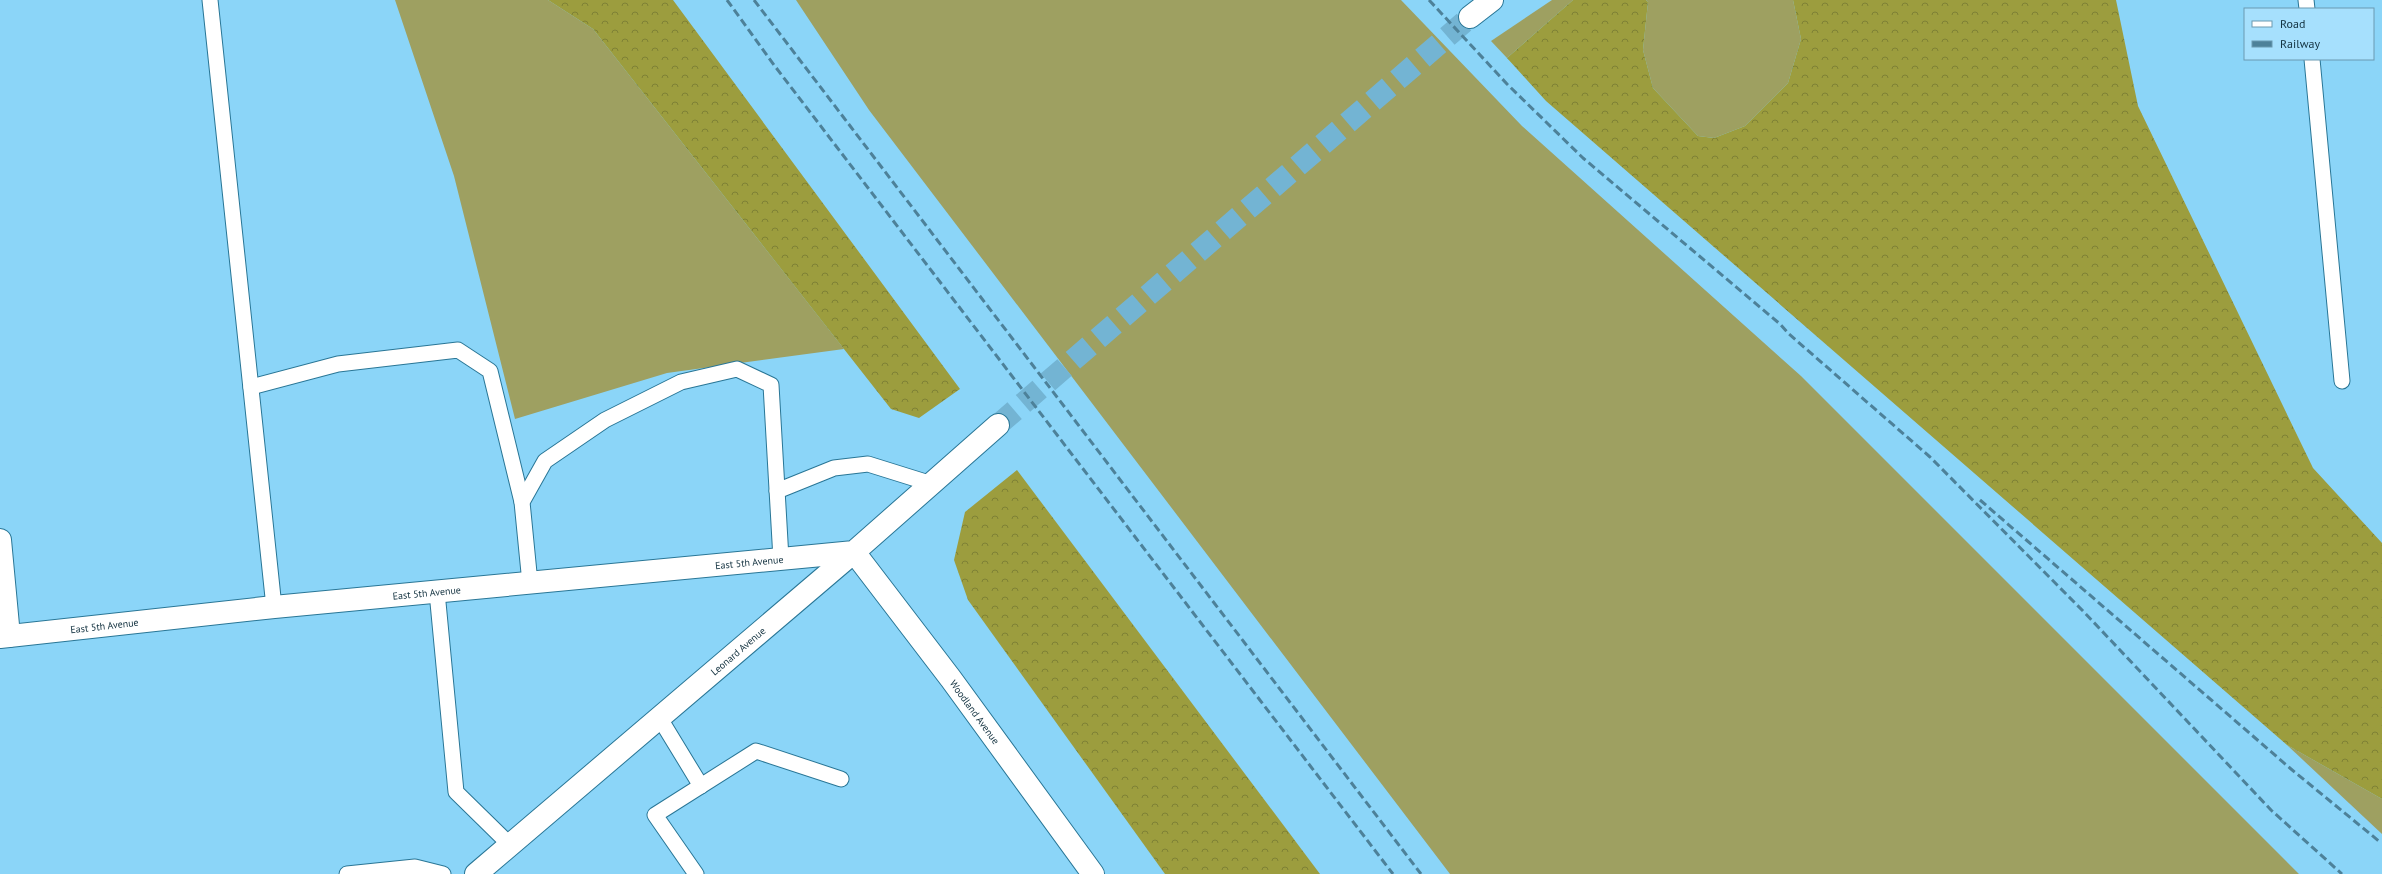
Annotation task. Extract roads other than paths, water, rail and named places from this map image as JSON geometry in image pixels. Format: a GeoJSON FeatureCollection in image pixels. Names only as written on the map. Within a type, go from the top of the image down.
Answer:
{"type":"FeatureCollection","features":[{"type":"Feature","properties":{"kind":"main road"},"geometry":{"type":"LineString","coordinates":[[1470,17],[1492,0]]}},
{"type":"Feature","properties":{"kind":"main road","name":"Leonard Avenue"},"geometry":{"type":"LineString","coordinates":[[476,874],[854,552],[998,425]]}},
{"type":"Feature","properties":{"kind":"main road"},"geometry":{"type":"LineString","coordinates":[[0,540],[5,636]]}},
{"type":"Feature","properties":{"kind":"main road","name":"East 5th Avenue"},"geometry":{"type":"LineString","coordinates":[[5,636],[274,607],[854,552]]}},
{"type":"Feature","properties":{"kind":"main road","name":"Woodland Avenue"},"geometry":{"type":"LineString","coordinates":[[854,552],[951,679],[1093,874]]}},
{"type":"Feature","properties":{"kind":"lane"},"geometry":{"type":"LineString","coordinates":[[210,0],[274,607]]}},
{"type":"Feature","properties":{"kind":"lane"},"geometry":{"type":"LineString","coordinates":[[2312,60],[2342,381]]}},
{"type":"Feature","properties":{"kind":"lane"},"geometry":{"type":"LineString","coordinates":[[251,387],[338,364],[458,350],[490,371],[522,502],[530,583]]}},
{"type":"Feature","properties":{"kind":"lane"},"geometry":{"type":"LineString","coordinates":[[522,502],[545,461],[605,420],[681,382],[737,369],[771,385],[781,559]]}},
{"type":"Feature","properties":{"kind":"lane"},"geometry":{"type":"LineString","coordinates":[[777,492],[834,468],[868,464],[932,484]]}},
{"type":"Feature","properties":{"kind":"lane"},"geometry":{"type":"LineString","coordinates":[[437,592],[456,792],[510,845]]}},
{"type":"Feature","properties":{"kind":"lane"},"geometry":{"type":"LineString","coordinates":[[659,717],[700,786]]}},
{"type":"Feature","properties":{"kind":"lane"},"geometry":{"type":"LineString","coordinates":[[696,874],[655,815],[756,752],[841,779]]}},
{"type":"Feature","properties":{"kind":"lane"},"geometry":{"type":"LineString","coordinates":[[347,874],[415,867],[442,874]]}},
{"type":"Feature","properties":{"kind":"tunnel"},"geometry":{"type":"LineString","coordinates":[[998,425],[1470,17]]}},
{"type":"Feature","properties":{"kind":"railway"},"geometry":{"type":"LineString","coordinates":[[727,0],[774,65],[1393,874]]}},
{"type":"Feature","properties":{"kind":"railway"},"geometry":{"type":"LineString","coordinates":[[754,0],[1421,874]]}},
{"type":"Feature","properties":{"kind":"railway"},"geometry":{"type":"LineString","coordinates":[[1429,0],[1507,84],[1583,158],[1780,324],[1789,334],[1930,457],[2084,612],[2271,810],[2342,874]]}},
{"type":"Feature","properties":{"kind":"railway"},"geometry":{"type":"LineString","coordinates":[[1980,500],[2291,769],[2380,842]]}}]}
